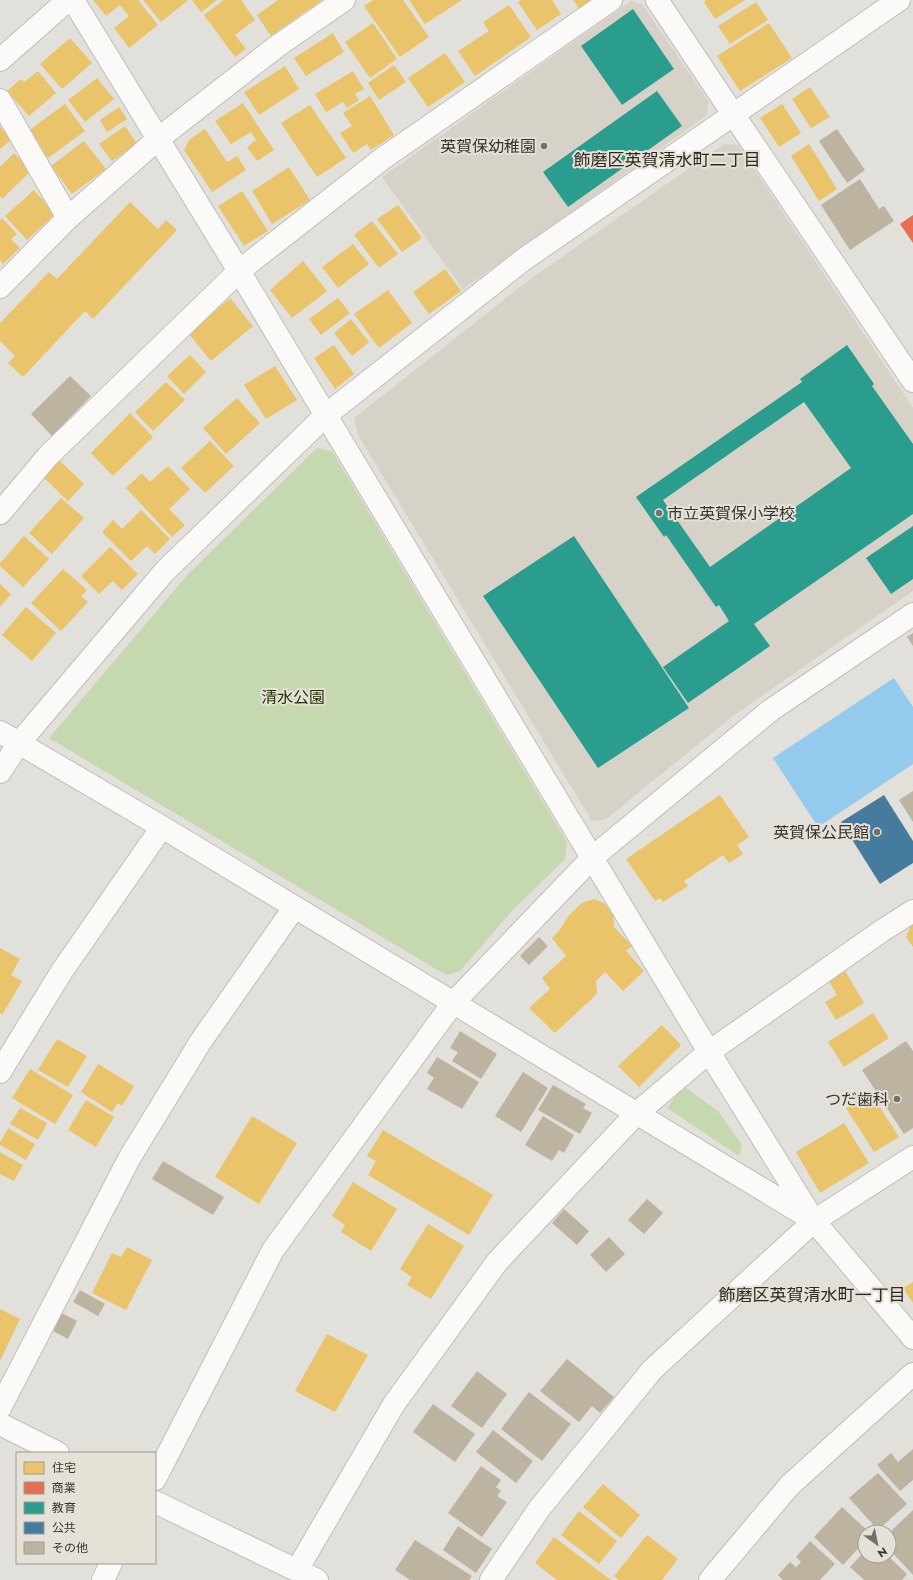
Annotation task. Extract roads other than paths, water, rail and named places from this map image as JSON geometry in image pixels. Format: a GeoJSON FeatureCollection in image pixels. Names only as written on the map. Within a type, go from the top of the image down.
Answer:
{"type":"FeatureCollection","features":[{"type":"Feature","properties":{"kind":"street"},"geometry":{"type":"LineString","coordinates":[[0,60],[68,0]]}},
{"type":"Feature","properties":{"kind":"street"},"geometry":{"type":"LineString","coordinates":[[73,0],[326,414],[709,1052],[814,1221],[913,1338]]}},
{"type":"Feature","properties":{"kind":"street"},"geometry":{"type":"LineString","coordinates":[[0,287],[68,218],[158,139],[276,47],[344,0]]}},
{"type":"Feature","properties":{"kind":"street"},"geometry":{"type":"LineString","coordinates":[[0,513],[48,456],[239,271],[382,159],[611,0]]}},
{"type":"Feature","properties":{"kind":"street"},"geometry":{"type":"LineString","coordinates":[[657,0],[732,114],[913,381]]}},
{"type":"Feature","properties":{"kind":"street"},"geometry":{"type":"LineString","coordinates":[[0,772],[20,743],[165,571],[326,414],[523,260],[732,114],[899,0]]}},
{"type":"Feature","properties":{"kind":"street"},"geometry":{"type":"LineString","coordinates":[[0,100],[68,218]]}},
{"type":"Feature","properties":{"kind":"street"},"geometry":{"type":"LineString","coordinates":[[156,1477],[273,1250],[453,1003],[593,857],[772,710],[913,614]]}},
{"type":"Feature","properties":{"kind":"street"},"geometry":{"type":"LineString","coordinates":[[0,732],[162,827],[814,1221]]}},
{"type":"Feature","properties":{"kind":"street"},"geometry":{"type":"LineString","coordinates":[[0,1072],[62,971],[162,827]]}},
{"type":"Feature","properties":{"kind":"street"},"geometry":{"type":"LineString","coordinates":[[0,1408],[130,1157],[201,1041],[294,908]]}},
{"type":"Feature","properties":{"kind":"street"},"geometry":{"type":"LineString","coordinates":[[297,1570],[394,1404],[497,1262],[637,1113],[709,1052],[883,930],[913,911]]}},
{"type":"Feature","properties":{"kind":"street"},"geometry":{"type":"LineString","coordinates":[[492,1580],[539,1508],[652,1370],[814,1221],[913,1157]]}},
{"type":"Feature","properties":{"kind":"street"},"geometry":{"type":"LineString","coordinates":[[710,1580],[790,1485],[913,1374]]}},
{"type":"Feature","properties":{"kind":"street"},"geometry":{"type":"LineString","coordinates":[[0,1424],[56,1452]]}},
{"type":"Feature","properties":{"kind":"street"},"geometry":{"type":"LineString","coordinates":[[156,1502],[317,1580]]}},
{"type":"Feature","properties":{"kind":"street"},"geometry":{"type":"LineString","coordinates":[[103,1580],[111,1564]]}},
{"type":"Feature","properties":{"kind":"water"},"geometry":{"type":"Polygon","coordinates":[[[894,678],[913,707],[913,764],[818,827],[773,758],[894,678]]]}},
{"type":"Feature","properties":{"kind":"place","name":"英賀保幼稚園"},"geometry":{"type":"Point","coordinates":[544,146]}},
{"type":"Feature","properties":{"kind":"place","name":"市立英賀保小学校"},"geometry":{"type":"Point","coordinates":[659,513]}},
{"type":"Feature","properties":{"kind":"place","name":"英賀保公民館"},"geometry":{"type":"Point","coordinates":[877,832]}},
{"type":"Feature","properties":{"kind":"place","name":"つだ歯科"},"geometry":{"type":"Point","coordinates":[897,1099]}},
{"type":"Feature","properties":{"kind":"district","name":"飾磨区英賀清水町二丁目"},"geometry":{"type":"Point","coordinates":[667,160]}},
{"type":"Feature","properties":{"kind":"district","name":"飾磨区英賀清水町一丁目"},"geometry":{"type":"Point","coordinates":[812,1295]}},
{"type":"Feature","properties":{"kind":"park label","name":"清水公園"},"geometry":{"type":"Point","coordinates":[293,697]}}]}
